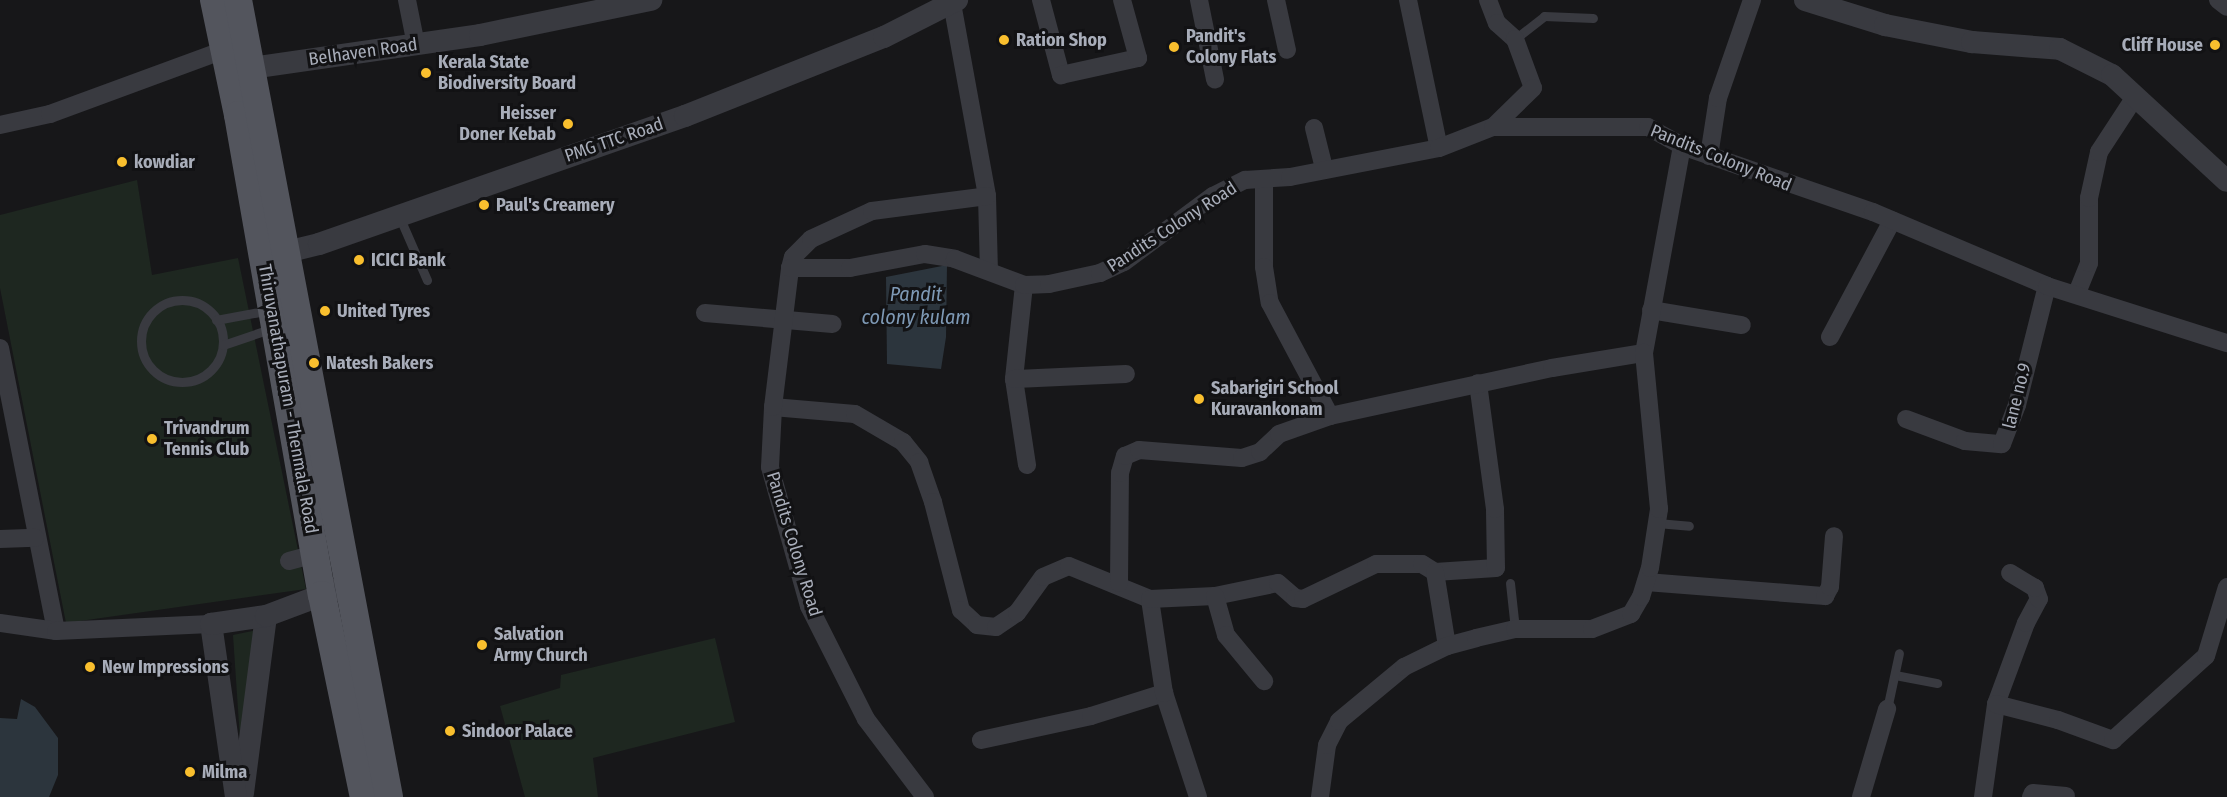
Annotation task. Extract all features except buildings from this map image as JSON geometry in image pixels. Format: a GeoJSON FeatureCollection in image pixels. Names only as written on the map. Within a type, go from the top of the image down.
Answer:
{"type":"FeatureCollection","features":[{"type":"Feature","properties":{"kind":"main road","name":"Thiruvanathapuram - Thenmala Road"},"geometry":{"type":"LineString","coordinates":[[214,0],[274,255],[274,318],[302,558],[335,590],[364,797]]}},
{"type":"Feature","properties":{"kind":"main road"},"geometry":{"type":"LineString","coordinates":[[238,0],[252,68],[274,255],[335,590],[389,797]]}},
{"type":"Feature","properties":{"kind":"street"},"geometry":{"type":"LineString","coordinates":[[407,0],[416,45]]}},
{"type":"Feature","properties":{"kind":"street","name":"Belhaven Road"},"geometry":{"type":"LineString","coordinates":[[252,68],[416,45],[651,0]]}},
{"type":"Feature","properties":{"kind":"street"},"geometry":{"type":"LineString","coordinates":[[1041,0],[1061,75],[1138,58],[1122,0]]}},
{"type":"Feature","properties":{"kind":"street"},"geometry":{"type":"LineString","coordinates":[[1199,0],[1215,78]]}},
{"type":"Feature","properties":{"kind":"street"},"geometry":{"type":"LineString","coordinates":[[1276,0],[1287,51]]}},
{"type":"Feature","properties":{"kind":"street"},"geometry":{"type":"LineString","coordinates":[[1408,0],[1439,148]]}},
{"type":"Feature","properties":{"kind":"street"},"geometry":{"type":"LineString","coordinates":[[1488,0],[1497,23],[1515,39],[1533,88],[1493,127]]}},
{"type":"Feature","properties":{"kind":"street"},"geometry":{"type":"LineString","coordinates":[[1709,156],[1718,98],[1738,32],[1752,0]]}},
{"type":"Feature","properties":{"kind":"street"},"geometry":{"type":"LineString","coordinates":[[1805,0],[1907,30],[1972,42],[2060,49],[2112,75],[2227,181]]}},
{"type":"Feature","properties":{"kind":"street"},"geometry":{"type":"LineString","coordinates":[[2218,0],[2227,8]]}},
{"type":"Feature","properties":{"kind":"street"},"geometry":{"type":"LineString","coordinates":[[954,1],[987,196],[989,271]]}},
{"type":"Feature","properties":{"kind":"street","name":"PMG TTC Road"},"geometry":{"type":"LineString","coordinates":[[274,255],[399,216],[685,116],[884,37],[954,1]]}},
{"type":"Feature","properties":{"kind":"street"},"geometry":{"type":"LineString","coordinates":[[0,125],[50,114],[224,50]]}},
{"type":"Feature","properties":{"kind":"street"},"geometry":{"type":"LineString","coordinates":[[2077,293],[2089,263],[2089,198],[2099,152],[2135,98]]}},
{"type":"Feature","properties":{"kind":"street","name":"Pandits Colony Road"},"geometry":{"type":"LineString","coordinates":[[925,797],[866,719],[809,606],[770,467],[773,407],[790,268],[850,268],[925,254],[989,271],[1024,285],[1048,284],[1100,273],[1124,262],[1213,196],[1245,180],[1264,179],[1439,148],[1493,127],[1648,127],[1682,146],[1892,221],[2047,286],[2077,293],[2227,343]]}},
{"type":"Feature","properties":{"kind":"street"},"geometry":{"type":"LineString","coordinates":[[1314,128],[1324,168]]}},
{"type":"Feature","properties":{"kind":"street"},"geometry":{"type":"LineString","coordinates":[[1320,797],[1327,745],[1339,721],[1404,668],[1448,646],[1515,629],[1592,630],[1630,614],[1646,582],[1657,523],[1655,458],[1644,353],[1682,146]]}},
{"type":"Feature","properties":{"kind":"street"},"geometry":{"type":"LineString","coordinates":[[1264,179],[1264,267],[1270,303],[1330,416]]}},
{"type":"Feature","properties":{"kind":"street"},"geometry":{"type":"LineString","coordinates":[[790,268],[793,257],[811,239],[872,211],[987,196]]}},
{"type":"Feature","properties":{"kind":"street"},"geometry":{"type":"LineString","coordinates":[[1830,337],[1892,221]]}},
{"type":"Feature","properties":{"kind":"street"},"geometry":{"type":"LineString","coordinates":[[1024,285],[1014,379],[1027,465]]}},
{"type":"Feature","properties":{"kind":"street","name":"lane no.9"},"geometry":{"type":"LineString","coordinates":[[1906,419],[1965,441],[2002,444],[2017,405],[2047,286]]}},
{"type":"Feature","properties":{"kind":"street"},"geometry":{"type":"LineString","coordinates":[[1651,310],[1742,325]]}},
{"type":"Feature","properties":{"kind":"street"},"geometry":{"type":"LineString","coordinates":[[705,313],[833,324]]}},
{"type":"Feature","properties":{"kind":"street"},"geometry":{"type":"LineString","coordinates":[[0,348],[35,538],[56,631]]}},
{"type":"Feature","properties":{"kind":"street"},"geometry":{"type":"LineString","coordinates":[[1119,583],[1120,473],[1125,456],[1157,449],[1242,458],[1260,452],[1279,434],[1330,416],[1478,383],[1644,353]]}},
{"type":"Feature","properties":{"kind":"street"},"geometry":{"type":"LineString","coordinates":[[1014,379],[1126,374]]}},
{"type":"Feature","properties":{"kind":"street"},"geometry":{"type":"LineString","coordinates":[[773,407],[855,414],[903,442],[919,462],[933,502],[961,610],[977,625],[996,627],[1017,613],[1043,577],[1069,566],[1119,583],[1150,599],[1215,596],[1278,583],[1295,598],[1303,599],[1376,564],[1422,564],[1435,572],[1496,568],[1495,509],[1478,383]]}},
{"type":"Feature","properties":{"kind":"street"},"geometry":{"type":"LineString","coordinates":[[1646,582],[1826,596],[1830,587],[1834,536]]}},
{"type":"Feature","properties":{"kind":"street"},"geometry":{"type":"LineString","coordinates":[[0,539],[35,538]]}},
{"type":"Feature","properties":{"kind":"street"},"geometry":{"type":"LineString","coordinates":[[1435,572],[1448,646]]}},
{"type":"Feature","properties":{"kind":"street"},"geometry":{"type":"LineString","coordinates":[[1983,797],[1996,704],[2026,623],[2039,599],[2035,588],[2010,573]]}},
{"type":"Feature","properties":{"kind":"street"},"geometry":{"type":"LineString","coordinates":[[1996,704],[2058,720],[2113,740],[2206,656],[2227,586]]}},
{"type":"Feature","properties":{"kind":"street"},"geometry":{"type":"LineString","coordinates":[[0,623],[56,631],[211,624],[266,616],[335,590]]}},
{"type":"Feature","properties":{"kind":"street"},"geometry":{"type":"LineString","coordinates":[[1215,596],[1226,635],[1264,681]]}},
{"type":"Feature","properties":{"kind":"street"},"geometry":{"type":"LineString","coordinates":[[1150,599],[1164,693],[1198,797]]}},
{"type":"Feature","properties":{"kind":"street"},"geometry":{"type":"LineString","coordinates":[[243,797],[266,616]]}},
{"type":"Feature","properties":{"kind":"street"},"geometry":{"type":"LineString","coordinates":[[211,624],[236,797]]}},
{"type":"Feature","properties":{"kind":"street"},"geometry":{"type":"LineString","coordinates":[[981,740],[1091,716],[1164,693]]}},
{"type":"Feature","properties":{"kind":"street"},"geometry":{"type":"LineString","coordinates":[[1861,797],[1887,709]]}},
{"type":"Feature","properties":{"kind":"street"},"geometry":{"type":"LineString","coordinates":[[2031,797],[2033,793],[2066,796]]}},
{"type":"Feature","properties":{"kind":"lane"},"geometry":{"type":"LineString","coordinates":[[1515,39],[1544,16],[1593,18]]}},
{"type":"Feature","properties":{"kind":"lane"},"geometry":{"type":"LineString","coordinates":[[399,216],[427,280]]}},
{"type":"Feature","properties":{"kind":"lane"},"geometry":{"type":"LineString","coordinates":[[223,345],[216,320],[206,308],[194,302],[166,303],[145,322],[141,348],[153,371],[183,382],[202,377],[212,369],[223,345],[274,318]]}},
{"type":"Feature","properties":{"kind":"lane"},"geometry":{"type":"LineString","coordinates":[[216,320],[274,318]]}},
{"type":"Feature","properties":{"kind":"lane"},"geometry":{"type":"LineString","coordinates":[[1657,523],[1689,526]]}},
{"type":"Feature","properties":{"kind":"lane"},"geometry":{"type":"LineString","coordinates":[[1510,583],[1515,629]]}},
{"type":"Feature","properties":{"kind":"lane"},"geometry":{"type":"LineString","coordinates":[[1887,709],[1899,653]]}},
{"type":"Feature","properties":{"kind":"lane"},"geometry":{"type":"LineString","coordinates":[[1894,675],[1936,683]]}},
{"type":"Feature","properties":{"kind":"shaded area","name":"Trivandrum Tennis Club"},"geometry":{"type":"Polygon","coordinates":[[[137,180],[152,275],[238,258],[306,589],[66,623],[0,288],[0,215],[137,180]]]}},
{"type":"Feature","properties":{"kind":"shaded area"},"geometry":{"type":"Polygon","coordinates":[[[257,630],[241,754],[233,635],[257,630]]]}},
{"type":"Feature","properties":{"kind":"shaded area"},"geometry":{"type":"Polygon","coordinates":[[[715,638],[735,722],[593,758],[598,797],[525,797],[500,706],[560,688],[561,675],[715,638]]]}},
{"type":"Feature","properties":{"kind":"water","name":"Pandit colony kulam"},"geometry":{"type":"Polygon","coordinates":[[[947,265],[946,337],[941,369],[887,364],[886,277],[947,265]]]}},
{"type":"Feature","properties":{"kind":"water"},"geometry":{"type":"Polygon","coordinates":[[[21,699],[35,707],[58,738],[58,775],[49,797],[0,797],[0,718],[17,719],[21,699]]]}},
{"type":"Feature","properties":{"kind":"place","name":"Ration Shop"},"geometry":{"type":"Point","coordinates":[1004,40]}},
{"type":"Feature","properties":{"kind":"place","name":"Cliff House"},"geometry":{"type":"Point","coordinates":[2215,45]}},
{"type":"Feature","properties":{"kind":"place","name":"Pandit's Colony Flats"},"geometry":{"type":"Point","coordinates":[1174,47]}},
{"type":"Feature","properties":{"kind":"place","name":"Kerala State Biodiversity Board"},"geometry":{"type":"Point","coordinates":[426,73]}},
{"type":"Feature","properties":{"kind":"place","name":"Heisser Doner Kebab"},"geometry":{"type":"Point","coordinates":[568,124]}},
{"type":"Feature","properties":{"kind":"place","name":"kowdiar"},"geometry":{"type":"Point","coordinates":[122,162]}},
{"type":"Feature","properties":{"kind":"place","name":"Paul's Creamery"},"geometry":{"type":"Point","coordinates":[484,205]}},
{"type":"Feature","properties":{"kind":"place","name":"ICICI Bank"},"geometry":{"type":"Point","coordinates":[359,260]}},
{"type":"Feature","properties":{"kind":"place","name":"United Tyres"},"geometry":{"type":"Point","coordinates":[325,311]}},
{"type":"Feature","properties":{"kind":"place","name":"Natesh Bakers"},"geometry":{"type":"Point","coordinates":[314,363]}},
{"type":"Feature","properties":{"kind":"place","name":"Sabarigiri School Kuravankonam"},"geometry":{"type":"Point","coordinates":[1199,399]}},
{"type":"Feature","properties":{"kind":"place","name":"Trivandrum Tennis Club"},"geometry":{"type":"Point","coordinates":[152,439]}},
{"type":"Feature","properties":{"kind":"place","name":"Salvation Army Church"},"geometry":{"type":"Point","coordinates":[482,645]}},
{"type":"Feature","properties":{"kind":"place","name":"New Impressions"},"geometry":{"type":"Point","coordinates":[90,667]}},
{"type":"Feature","properties":{"kind":"place","name":"Sindoor Palace"},"geometry":{"type":"Point","coordinates":[450,731]}},
{"type":"Feature","properties":{"kind":"place","name":"Milma"},"geometry":{"type":"Point","coordinates":[190,772]}}]}
